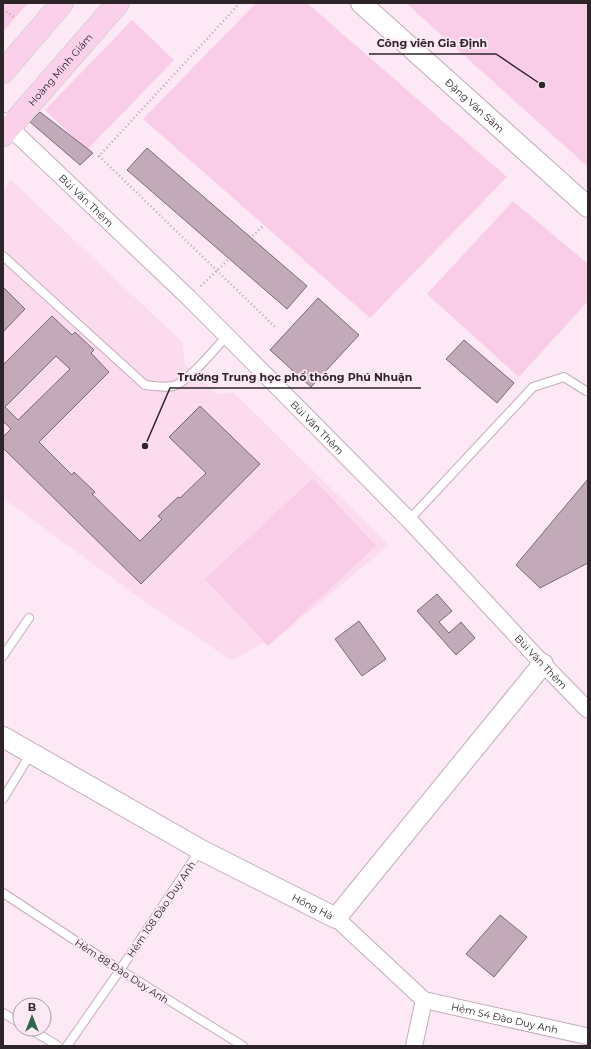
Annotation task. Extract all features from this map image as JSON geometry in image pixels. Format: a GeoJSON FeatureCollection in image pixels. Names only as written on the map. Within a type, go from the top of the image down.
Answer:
{"type":"FeatureCollection","features":[{"type":"Feature","properties":{"kind":"main road"},"geometry":{"type":"LineString","coordinates":[[3,72],[62,3]]}},
{"type":"Feature","properties":{"kind":"main road","name":"Hoàng Minh Giám"},"geometry":{"type":"LineString","coordinates":[[5,128],[118,3]]}},
{"type":"Feature","properties":{"kind":"street","name":"Đặng Văn Sâm"},"geometry":{"type":"LineString","coordinates":[[361,3],[588,207]]}},
{"type":"Feature","properties":{"kind":"street","name":"Bùi Văn Thêm"},"geometry":{"type":"LineString","coordinates":[[5,128],[189,298],[409,520],[543,664],[588,710]]}},
{"type":"Feature","properties":{"kind":"street","name":"Hồng Hà"},"geometry":{"type":"LineString","coordinates":[[3,737],[201,850],[336,918],[543,664]]}},
{"type":"Feature","properties":{"kind":"street"},"geometry":{"type":"LineString","coordinates":[[336,918],[424,1000],[414,1046]]}},
{"type":"Feature","properties":{"kind":"street","name":"Hẻm 54 Đào Duy Anh"},"geometry":{"type":"LineString","coordinates":[[424,1000],[586,1036]]}},
{"type":"Feature","properties":{"kind":"lane"},"geometry":{"type":"LineString","coordinates":[[3,256],[145,385],[160,387],[173,386],[184,381],[227,336]]}},
{"type":"Feature","properties":{"kind":"lane"},"geometry":{"type":"LineString","coordinates":[[409,520],[533,387],[564,376],[586,391]]}},
{"type":"Feature","properties":{"kind":"lane"},"geometry":{"type":"LineString","coordinates":[[3,656],[30,618]]}},
{"type":"Feature","properties":{"kind":"lane"},"geometry":{"type":"LineString","coordinates":[[3,799],[31,753]]}},
{"type":"Feature","properties":{"kind":"lane","name":"Hẻm 108 Đào Duy Anh"},"geometry":{"type":"LineString","coordinates":[[67,1046],[201,850]]}},
{"type":"Feature","properties":{"kind":"lane","name":"Hẻm 88 Đào Duy Anh"},"geometry":{"type":"LineString","coordinates":[[3,892],[120,970],[243,1046]]}},
{"type":"Feature","properties":{"kind":"lane"},"geometry":{"type":"LineString","coordinates":[[3,1013],[12,1018]]}},
{"type":"Feature","properties":{"kind":"lane"},"geometry":{"type":"LineString","coordinates":[[43,1037],[58,1046]]}},
{"type":"Feature","properties":{"kind":"path"},"geometry":{"type":"LineString","coordinates":[[240,3],[99,156],[216,272],[275,327]]}},
{"type":"Feature","properties":{"kind":"path"},"geometry":{"type":"LineString","coordinates":[[3,9],[15,18]]}},
{"type":"Feature","properties":{"kind":"path"},"geometry":{"type":"LineString","coordinates":[[189,298],[264,225]]}},
{"type":"Feature","properties":{"kind":"shaded area"},"geometry":{"type":"Polygon","coordinates":[[[3,3],[28,3],[3,32],[3,3]]]}},
{"type":"Feature","properties":{"kind":"shaded area"},"geometry":{"type":"Polygon","coordinates":[[[256,3],[307,3],[507,177],[370,318],[143,119],[256,3]]]}},
{"type":"Feature","properties":{"kind":"shaded area"},"geometry":{"type":"Polygon","coordinates":[[[406,3],[588,3],[588,167],[406,3]]]}},
{"type":"Feature","properties":{"kind":"shaded area"},"geometry":{"type":"Polygon","coordinates":[[[132,20],[174,60],[87,150],[45,110],[132,20]]]}},
{"type":"Feature","properties":{"kind":"shaded area"},"geometry":{"type":"Polygon","coordinates":[[[11,180],[182,342],[185,365],[217,394],[233,392],[389,545],[268,646],[264,642],[232,661],[145,602],[3,498],[3,189],[11,180]]]}},
{"type":"Feature","properties":{"kind":"shaded area"},"geometry":{"type":"Polygon","coordinates":[[[513,201],[588,264],[588,301],[519,377],[427,294],[513,201]]]}},
{"type":"Feature","properties":{"kind":"shaded area"},"geometry":{"type":"Polygon","coordinates":[[[313,478],[376,546],[268,646],[205,579],[313,478]]]}},
{"type":"Feature","properties":{"kind":"building"},"geometry":{"type":"Polygon","coordinates":[[[40,112],[93,153],[80,165],[30,122],[40,112]]]}},
{"type":"Feature","properties":{"kind":"building"},"geometry":{"type":"Polygon","coordinates":[[[147,148],[307,286],[287,309],[127,170],[147,148]]]}},
{"type":"Feature","properties":{"kind":"building"},"geometry":{"type":"Polygon","coordinates":[[[3,287],[25,309],[3,332],[3,287]]]}},
{"type":"Feature","properties":{"kind":"building"},"geometry":{"type":"Polygon","coordinates":[[[318,298],[359,335],[311,387],[270,350],[318,298]]]}},
{"type":"Feature","properties":{"kind":"building"},"geometry":{"type":"Polygon","coordinates":[[[52,316],[72,335],[75,332],[94,350],[91,353],[109,372],[39,442],[72,475],[74,472],[95,492],[92,494],[140,541],[162,519],[158,516],[178,497],[180,498],[206,473],[169,437],[200,406],[260,464],[141,584],[3,448],[3,437],[11,429],[3,421],[3,365],[52,316]],[[56,356],[5,407],[18,420],[70,369],[56,356]]]}},
{"type":"Feature","properties":{"kind":"building"},"geometry":{"type":"Polygon","coordinates":[[[464,340],[514,383],[497,403],[446,359],[464,340]]]}},
{"type":"Feature","properties":{"kind":"building"},"geometry":{"type":"Polygon","coordinates":[[[588,479],[588,563],[540,588],[516,565],[588,479]]]}},
{"type":"Feature","properties":{"kind":"building"},"geometry":{"type":"Polygon","coordinates":[[[437,594],[452,611],[439,622],[449,633],[461,622],[475,638],[456,655],[417,611],[437,594]]]}},
{"type":"Feature","properties":{"kind":"building"},"geometry":{"type":"Polygon","coordinates":[[[359,621],[386,659],[362,676],[335,639],[359,621]]]}},
{"type":"Feature","properties":{"kind":"building"},"geometry":{"type":"Polygon","coordinates":[[[500,915],[527,937],[494,977],[466,954],[500,915]]]}},
{"type":"Feature","properties":{"kind":"place","name":"Công viên Gia Định"},"geometry":{"type":"Point","coordinates":[542,85]}},
{"type":"Feature","properties":{"kind":"place","name":"Trường Trung học phổ thông Phú Nhuận"},"geometry":{"type":"Point","coordinates":[145,446]}}]}
